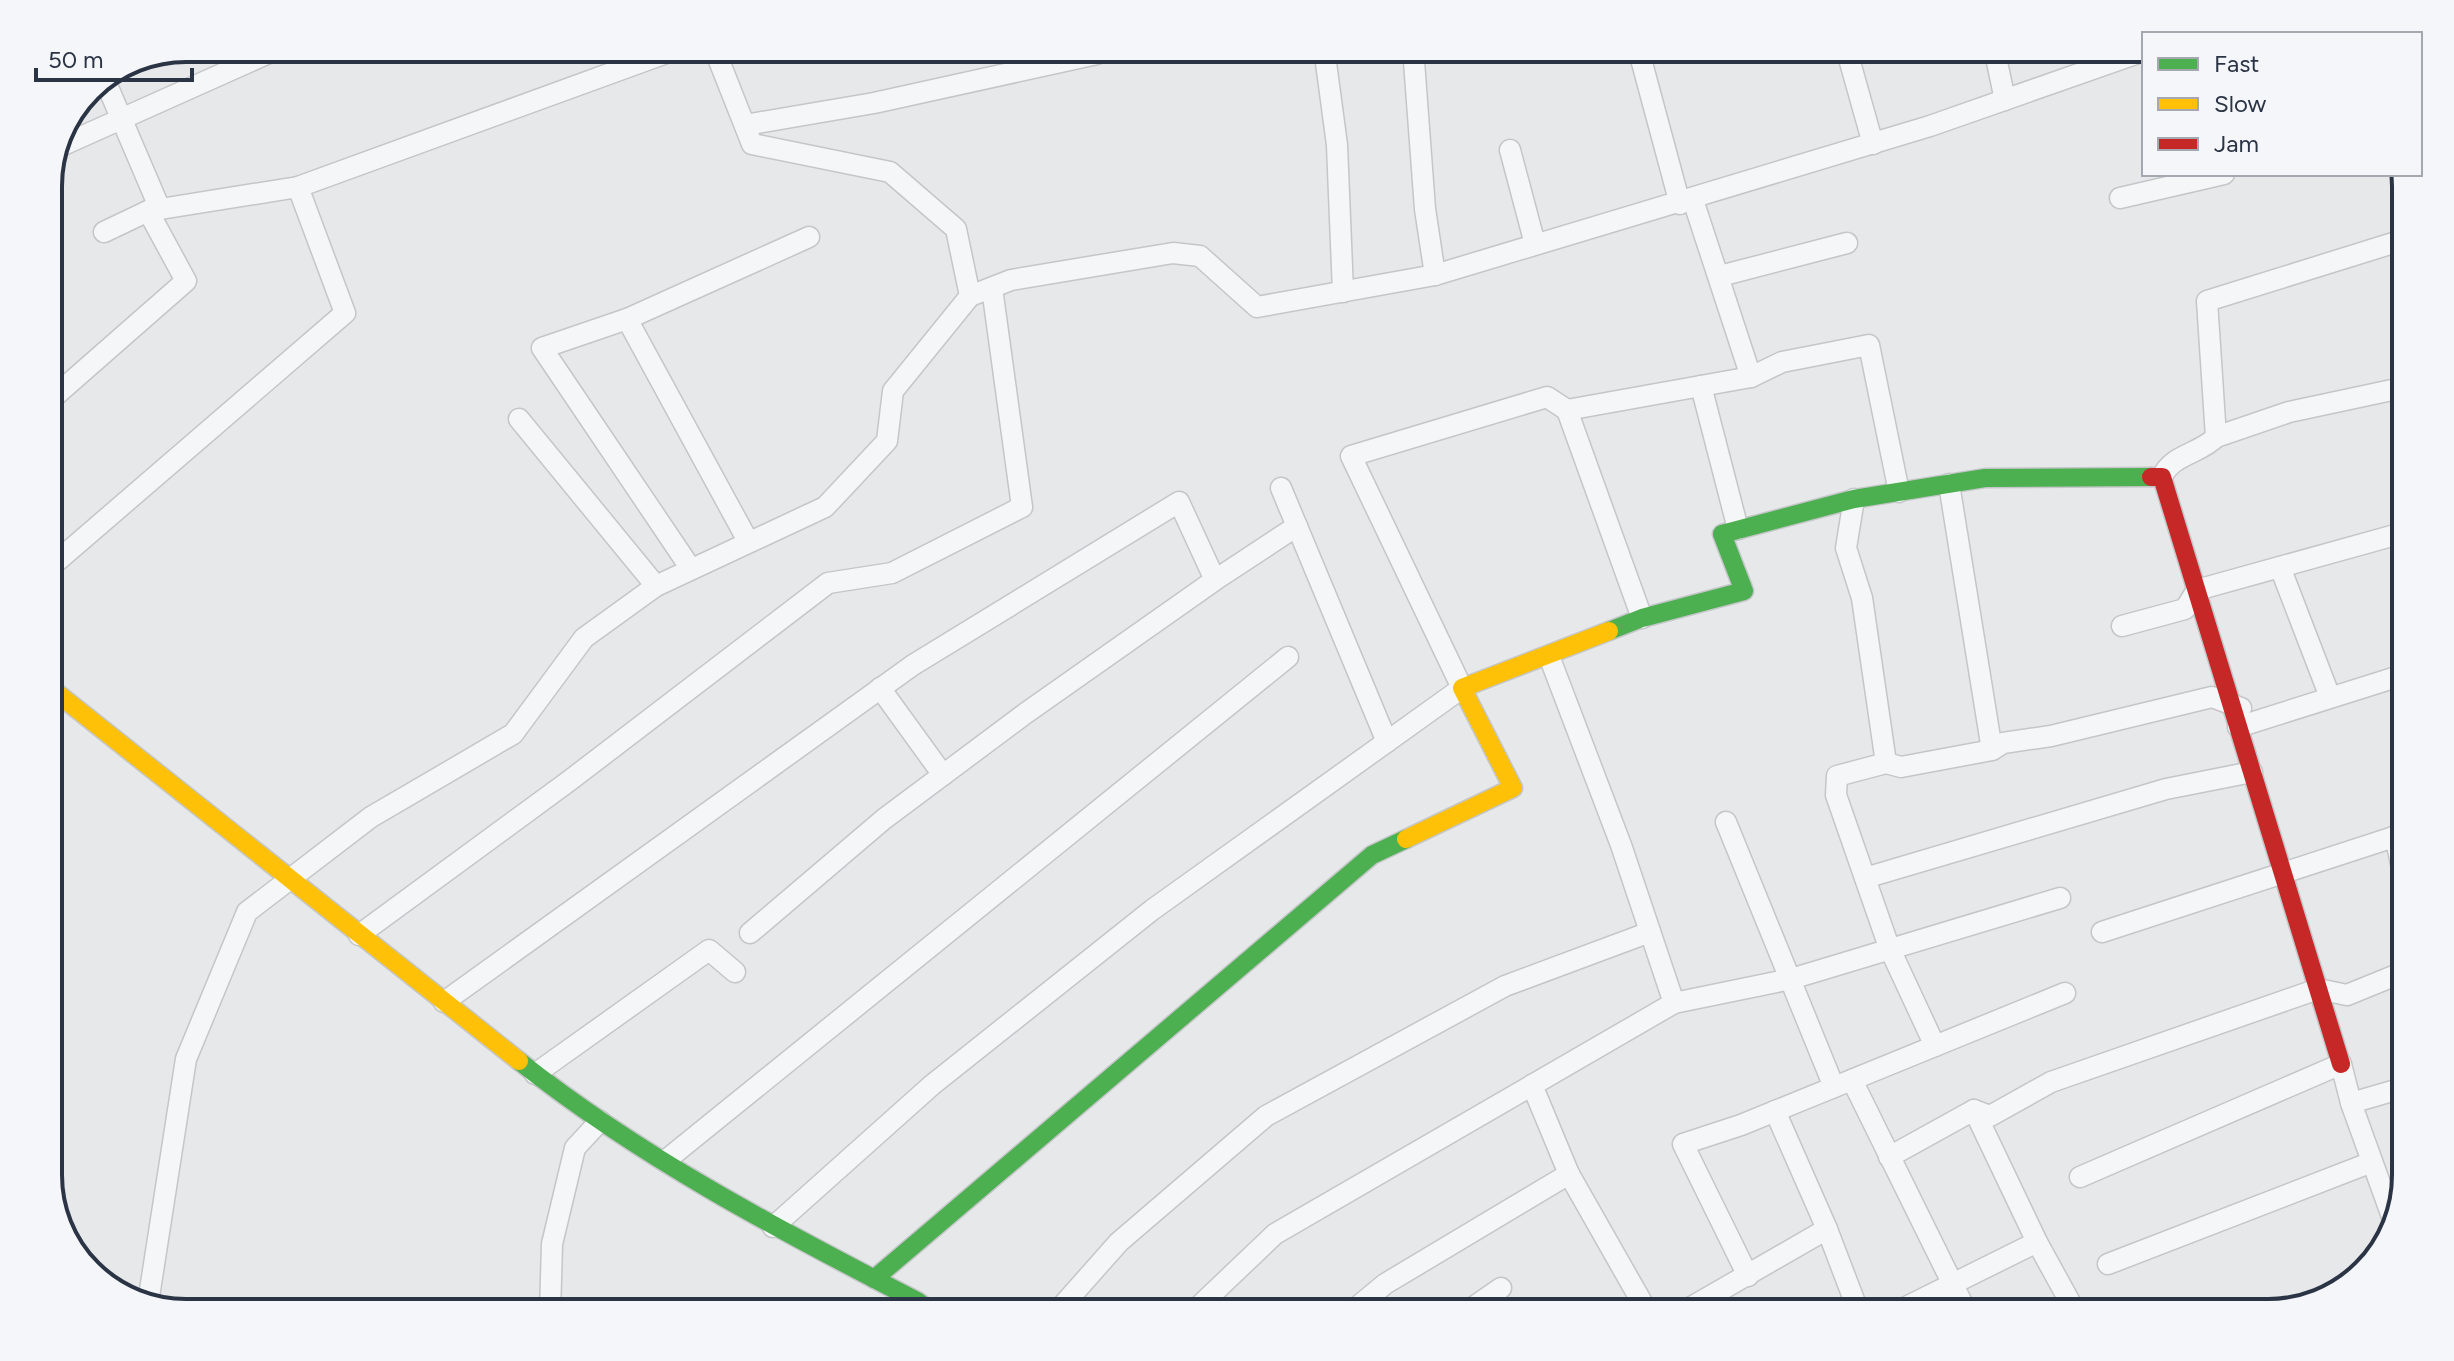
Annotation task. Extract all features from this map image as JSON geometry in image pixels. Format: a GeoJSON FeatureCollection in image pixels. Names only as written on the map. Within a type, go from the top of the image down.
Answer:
{"type":"FeatureCollection","features":[{"type":"Feature","properties":{"kind":"street"},"geometry":{"type":"LineString","coordinates":[[71,142],[249,62]]}},
{"type":"Feature","properties":{"kind":"street"},"geometry":{"type":"LineString","coordinates":[[104,232],[154,210],[298,187],[642,62]]}},
{"type":"Feature","properties":{"kind":"street"},"geometry":{"type":"LineString","coordinates":[[720,62],[752,144],[890,172],[956,229],[970,296]]}},
{"type":"Feature","properties":{"kind":"street"},"geometry":{"type":"LineString","coordinates":[[745,125],[874,103],[1060,62]]}},
{"type":"Feature","properties":{"kind":"street"},"geometry":{"type":"LineString","coordinates":[[1326,62],[1337,145],[1343,292]]}},
{"type":"Feature","properties":{"kind":"street"},"geometry":{"type":"LineString","coordinates":[[1414,62],[1425,209],[1435,275]]}},
{"type":"Feature","properties":{"kind":"street"},"geometry":{"type":"LineString","coordinates":[[1642,62],[1686,202],[1720,276],[1751,377]]}},
{"type":"Feature","properties":{"kind":"street"},"geometry":{"type":"LineString","coordinates":[[1850,62],[1873,144]]}},
{"type":"Feature","properties":{"kind":"street"},"geometry":{"type":"LineString","coordinates":[[1997,62],[2005,100]]}},
{"type":"Feature","properties":{"kind":"street"},"geometry":{"type":"LineString","coordinates":[[149,1294],[186,1059],[247,912],[371,817],[513,734],[584,638],[656,586],[825,507],[887,441],[893,391],[970,296],[1011,280],[1173,253],[1200,256],[1257,307],[1435,275],[1873,144],[2113,62]]}},
{"type":"Feature","properties":{"kind":"street"},"geometry":{"type":"LineString","coordinates":[[62,390],[186,281],[154,210],[109,89]]}},
{"type":"Feature","properties":{"kind":"street"},"geometry":{"type":"LineString","coordinates":[[1510,150],[1535,244]]}},
{"type":"Feature","properties":{"kind":"street"},"geometry":{"type":"LineString","coordinates":[[2120,198],[2215,176]]}},
{"type":"Feature","properties":{"kind":"street"},"geometry":{"type":"LineString","coordinates":[[62,557],[345,313],[298,187]]}},
{"type":"Feature","properties":{"kind":"street"},"geometry":{"type":"LineString","coordinates":[[691,569],[542,348],[627,319],[809,237]]}},
{"type":"Feature","properties":{"kind":"street"},"geometry":{"type":"LineString","coordinates":[[1720,276],[1847,243]]}},
{"type":"Feature","properties":{"kind":"street"},"geometry":{"type":"LineString","coordinates":[[2216,437],[2207,301],[2392,243]]}},
{"type":"Feature","properties":{"kind":"street"},"geometry":{"type":"LineString","coordinates":[[359,935],[569,781],[828,583],[892,573],[1022,507],[992,288]]}},
{"type":"Feature","properties":{"kind":"street"},"geometry":{"type":"LineString","coordinates":[[627,319],[748,541]]}},
{"type":"Feature","properties":{"kind":"street"},"geometry":{"type":"LineString","coordinates":[[1567,410],[1751,377],[1782,362],[1869,345],[1899,492]]}},
{"type":"Feature","properties":{"kind":"street"},"geometry":{"type":"LineString","coordinates":[[1701,386],[1738,529]]}},
{"type":"Feature","properties":{"kind":"street"},"geometry":{"type":"LineString","coordinates":[[2162,477],[2173,462],[2204,450],[2216,437],[2289,412],[2392,390]]}},
{"type":"Feature","properties":{"kind":"street"},"geometry":{"type":"LineString","coordinates":[[874,1279],[1372,855],[1513,788],[1351,456],[1547,397],[1567,410],[1642,618]]}},
{"type":"Feature","properties":{"kind":"street"},"geometry":{"type":"LineString","coordinates":[[519,419],[656,586]]}},
{"type":"Feature","properties":{"kind":"street"},"geometry":{"type":"LineString","coordinates":[[773,1227],[932,1085],[1152,910],[1462,688],[1642,618],[1744,591],[1722,534],[1854,499],[1985,478],[2162,477]]}},
{"type":"Feature","properties":{"kind":"street"},"geometry":{"type":"LineString","coordinates":[[2162,477],[2237,714],[2351,1103],[2372,1162],[2390,1194]]}},
{"type":"Feature","properties":{"kind":"street"},"geometry":{"type":"LineString","coordinates":[[1949,484],[1992,750]]}},
{"type":"Feature","properties":{"kind":"street"},"geometry":{"type":"LineString","coordinates":[[1281,488],[1387,742]]}},
{"type":"Feature","properties":{"kind":"street"},"geometry":{"type":"LineString","coordinates":[[1854,499],[1846,548],[1862,598],[1886,763]]}},
{"type":"Feature","properties":{"kind":"street"},"geometry":{"type":"LineString","coordinates":[[444,1002],[880,688],[1179,502],[1215,580]]}},
{"type":"Feature","properties":{"kind":"street"},"geometry":{"type":"LineString","coordinates":[[750,933],[884,819],[943,775],[1215,580],[1297,526]]}},
{"type":"Feature","properties":{"kind":"street"},"geometry":{"type":"LineString","coordinates":[[2122,626],[2185,609],[2197,590],[2392,536]]}},
{"type":"Feature","properties":{"kind":"street"},"geometry":{"type":"LineString","coordinates":[[2280,567],[2330,697]]}},
{"type":"Feature","properties":{"kind":"street"},"geometry":{"type":"LineString","coordinates":[[1549,656],[1674,1003]]}},
{"type":"Feature","properties":{"kind":"street"},"geometry":{"type":"LineString","coordinates":[[665,1161],[1288,657]]}},
{"type":"Feature","properties":{"kind":"street"},"geometry":{"type":"LineString","coordinates":[[1935,1046],[1889,947],[1836,795],[1837,776],[1886,763],[1901,767],[1992,750],[2003,743],[2051,736],[2212,697],[2237,714],[2330,697],[2392,678]]}},
{"type":"Feature","properties":{"kind":"street"},"geometry":{"type":"LineString","coordinates":[[880,688],[943,775]]}},
{"type":"Feature","properties":{"kind":"street"},"geometry":{"type":"LineString","coordinates":[[62,697],[535,1074],[600,1121],[773,1227],[909,1299]]}},
{"type":"Feature","properties":{"kind":"street"},"geometry":{"type":"LineString","coordinates":[[1865,878],[2166,789],[2252,772]]}},
{"type":"Feature","properties":{"kind":"street"},"geometry":{"type":"LineString","coordinates":[[1726,822],[1791,979],[1843,1084],[1889,1157],[1958,1299]]}},
{"type":"Feature","properties":{"kind":"street"},"geometry":{"type":"LineString","coordinates":[[2102,932],[2392,837]]}},
{"type":"Feature","properties":{"kind":"street"},"geometry":{"type":"LineString","coordinates":[[1207,1299],[1275,1234],[1674,1003],[1791,979],[2060,898]]}},
{"type":"Feature","properties":{"kind":"street"},"geometry":{"type":"LineString","coordinates":[[1068,1299],[1119,1242],[1266,1116],[1505,986],[1650,932]]}},
{"type":"Feature","properties":{"kind":"street"},"geometry":{"type":"LineString","coordinates":[[535,1074],[709,950],[735,972]]}},
{"type":"Feature","properties":{"kind":"street"},"geometry":{"type":"LineString","coordinates":[[1889,1157],[1974,1110],[1990,1116],[2051,1082],[2318,989],[2347,995],[2392,977]]}},
{"type":"Feature","properties":{"kind":"street"},"geometry":{"type":"LineString","coordinates":[[1748,1276],[1683,1144],[1775,1111],[2065,993]]}},
{"type":"Feature","properties":{"kind":"street"},"geometry":{"type":"LineString","coordinates":[[2080,1177],[2341,1064]]}},
{"type":"Feature","properties":{"kind":"street"},"geometry":{"type":"LineString","coordinates":[[1532,1085],[1569,1174],[1640,1299]]}},
{"type":"Feature","properties":{"kind":"street"},"geometry":{"type":"LineString","coordinates":[[2351,1103],[2392,1091]]}},
{"type":"Feature","properties":{"kind":"street"},"geometry":{"type":"LineString","coordinates":[[1974,1110],[2037,1242],[2068,1299]]}},
{"type":"Feature","properties":{"kind":"street"},"geometry":{"type":"LineString","coordinates":[[1775,1111],[1827,1229],[1854,1299]]}},
{"type":"Feature","properties":{"kind":"street"},"geometry":{"type":"LineString","coordinates":[[550,1299],[552,1244],[575,1148],[600,1121]]}},
{"type":"Feature","properties":{"kind":"street"},"geometry":{"type":"LineString","coordinates":[[2108,1264],[2372,1162]]}},
{"type":"Feature","properties":{"kind":"street"},"geometry":{"type":"LineString","coordinates":[[1367,1299],[1385,1284],[1569,1174]]}},
{"type":"Feature","properties":{"kind":"street"},"geometry":{"type":"LineString","coordinates":[[1706,1299],[1827,1229]]}},
{"type":"Feature","properties":{"kind":"street"},"geometry":{"type":"LineString","coordinates":[[1923,1299],[2037,1242]]}},
{"type":"Feature","properties":{"kind":"street"},"geometry":{"type":"LineString","coordinates":[[1485,1299],[1501,1288]]}},
{"type":"Feature","properties":{"kind":"traffic: fast"},"geometry":{"type":"LineString","coordinates":[[1609,631],[1642,618],[1744,591],[1722,534],[1854,499],[1985,478],[2151,477]]}},
{"type":"Feature","properties":{"kind":"traffic: fast"},"geometry":{"type":"LineString","coordinates":[[874,1279],[1372,855],[1406,839]]}},
{"type":"Feature","properties":{"kind":"traffic: fast"},"geometry":{"type":"LineString","coordinates":[[519,1061],[565,1096],[662,1160],[762,1219],[913,1299]]}},
{"type":"Feature","properties":{"kind":"traffic: slow"},"geometry":{"type":"LineString","coordinates":[[1406,839],[1513,788],[1462,688],[1609,631]]}},
{"type":"Feature","properties":{"kind":"traffic: slow"},"geometry":{"type":"LineString","coordinates":[[62,697],[519,1061]]}},
{"type":"Feature","properties":{"kind":"traffic: jam"},"geometry":{"type":"LineString","coordinates":[[2151,477],[2162,477],[2341,1064]]}}]}
